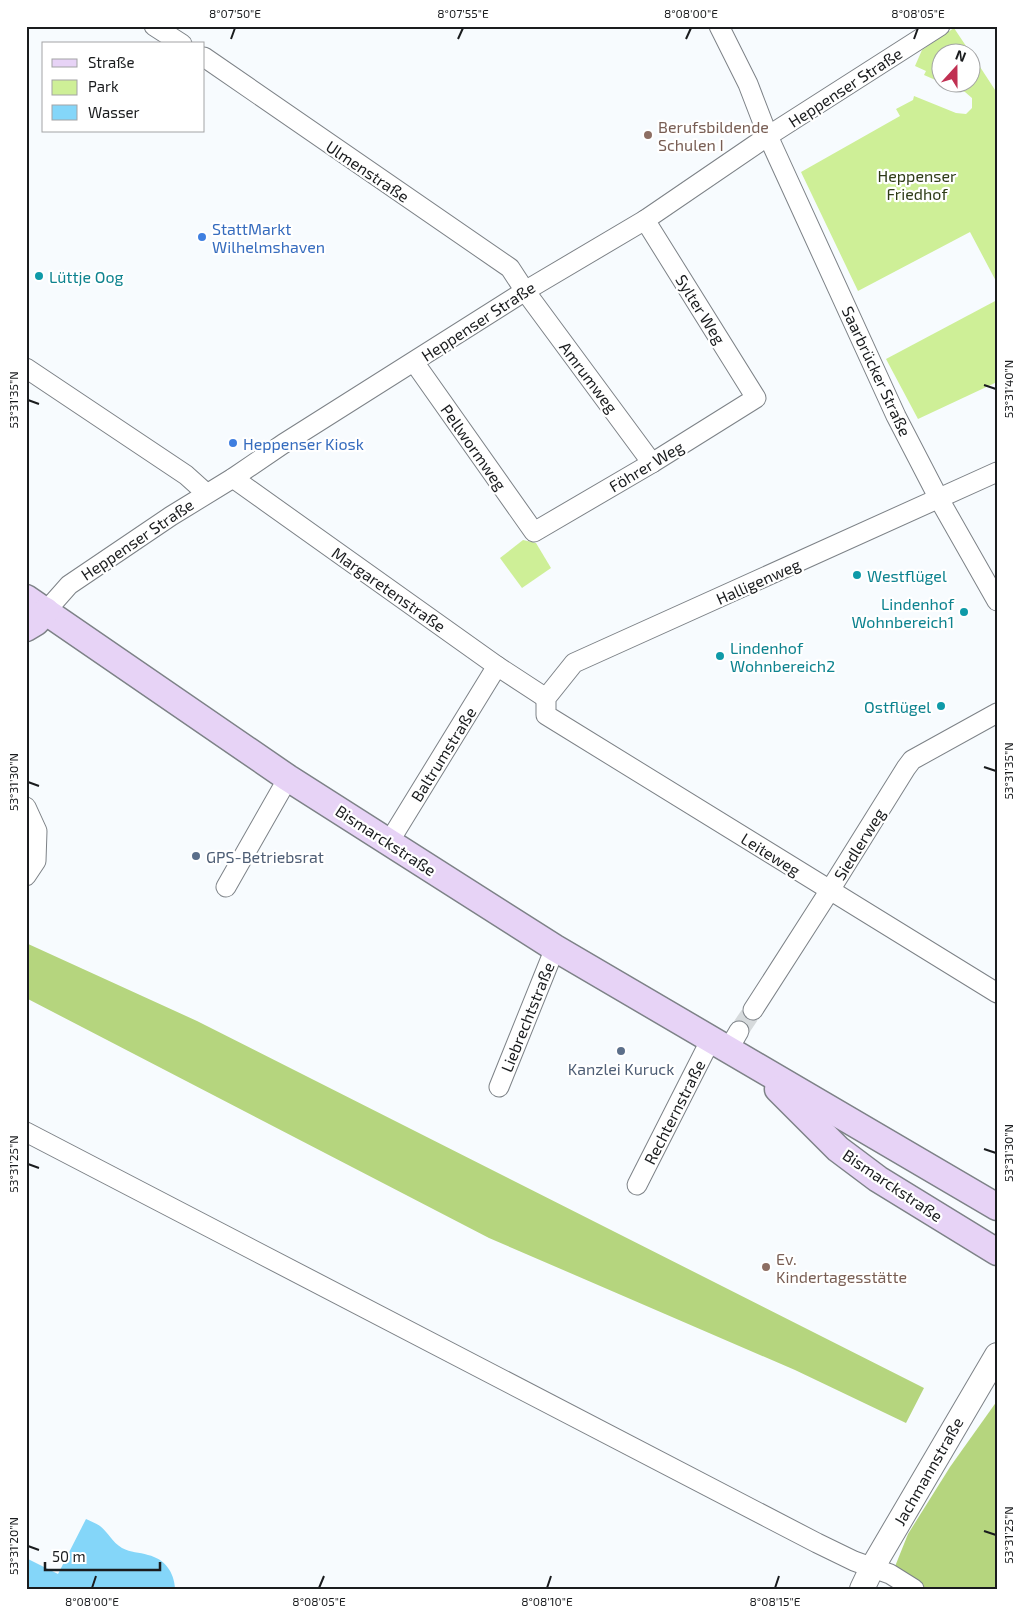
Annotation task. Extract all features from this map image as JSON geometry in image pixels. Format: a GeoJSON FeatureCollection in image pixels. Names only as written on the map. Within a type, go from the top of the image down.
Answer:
{"type":"FeatureCollection","features":[{"type":"Feature","properties":{"kind":"main road","name":"Bismarckstraße"},"geometry":{"type":"LineString","coordinates":[[33,612],[288,778],[555,948],[726,1040],[755,1065],[838,1149],[878,1178],[997,1252]]}},
{"type":"Feature","properties":{"kind":"main road","name":"Bismarckstraße"},"geometry":{"type":"LineString","coordinates":[[755,1065],[997,1207]]}},
{"type":"Feature","properties":{"kind":"street"},"geometry":{"type":"LineString","coordinates":[[154,26],[179,42]]}},
{"type":"Feature","properties":{"kind":"street","name":"Saarbrücker Straße"},"geometry":{"type":"LineString","coordinates":[[719,26],[748,84],[768,136],[896,416],[939,499],[997,601]]}},
{"type":"Feature","properties":{"kind":"street","name":"Heppenser Straße"},"geometry":{"type":"LineString","coordinates":[[33,612],[69,585],[291,439],[525,291],[644,220],[768,136],[940,26]]}},
{"type":"Feature","properties":{"kind":"street","name":"Ulmenstraße"},"geometry":{"type":"LineString","coordinates":[[205,58],[510,268],[525,291]]}},
{"type":"Feature","properties":{"kind":"street","name":"Sylter Weg"},"geometry":{"type":"LineString","coordinates":[[644,220],[756,398]]}},
{"type":"Feature","properties":{"kind":"street","name":"Amrumweg"},"geometry":{"type":"LineString","coordinates":[[525,291],[652,463]]}},
{"type":"Feature","properties":{"kind":"street","name":"Pellwormweg"},"geometry":{"type":"LineString","coordinates":[[414,362],[534,532]]}},
{"type":"Feature","properties":{"kind":"street"},"geometry":{"type":"LineString","coordinates":[[26,368],[186,475],[206,494]]}},
{"type":"Feature","properties":{"kind":"street","name":"Föhrer Weg"},"geometry":{"type":"LineString","coordinates":[[534,532],[652,463],[756,398]]}},
{"type":"Feature","properties":{"kind":"street","name":"Halligenweg"},"geometry":{"type":"LineString","coordinates":[[546,706],[574,663],[997,472]]}},
{"type":"Feature","properties":{"kind":"street","name":"Margaretenstraße"},"geometry":{"type":"LineString","coordinates":[[233,478],[497,666],[546,706]]}},
{"type":"Feature","properties":{"kind":"street","name":"Baltrumstraße"},"geometry":{"type":"LineString","coordinates":[[389,842],[497,666]]}},
{"type":"Feature","properties":{"kind":"street","name":"Leiteweg"},"geometry":{"type":"LineString","coordinates":[[546,706],[830,890],[997,993]]}},
{"type":"Feature","properties":{"kind":"street","name":"Siedlerweg"},"geometry":{"type":"LineString","coordinates":[[753,1010],[912,760],[997,713]]}},
{"type":"Feature","properties":{"kind":"street"},"geometry":{"type":"LineString","coordinates":[[226,887],[288,778]]}},
{"type":"Feature","properties":{"kind":"street"},"geometry":{"type":"LineString","coordinates":[[26,807],[37,831],[36,861],[26,876]]}},
{"type":"Feature","properties":{"kind":"street","name":"Liebrechtstraße"},"geometry":{"type":"LineString","coordinates":[[499,1087],[555,948]]}},
{"type":"Feature","properties":{"kind":"street","name":"Rechternstraße"},"geometry":{"type":"LineString","coordinates":[[637,1185],[726,1040]]}},
{"type":"Feature","properties":{"kind":"street"},"geometry":{"type":"LineString","coordinates":[[26,1132],[854,1561],[867,1578],[890,1574],[914,1589]]}},
{"type":"Feature","properties":{"kind":"street","name":"Jachmannstraße"},"geometry":{"type":"LineString","coordinates":[[867,1578],[997,1355]]}},
{"type":"Feature","properties":{"kind":"green space"},"geometry":{"type":"Polygon","coordinates":[[[954,28],[963,42],[934,42],[954,28]]]}},
{"type":"Feature","properties":{"kind":"green space"},"geometry":{"type":"Polygon","coordinates":[[[930,44],[930,78],[924,75],[926,71],[915,66],[922,50],[930,44]]]}},
{"type":"Feature","properties":{"kind":"green space","name":"Heppenser Friedhof"},"geometry":{"type":"Polygon","coordinates":[[[980,67],[997,93],[997,283],[970,232],[858,291],[801,172],[900,116],[896,109],[913,100],[914,96],[956,113],[966,114],[972,108],[972,98],[965,92],[980,92],[980,67]]]}},
{"type":"Feature","properties":{"kind":"green space"},"geometry":{"type":"Polygon","coordinates":[[[997,300],[997,382],[918,419],[886,359],[997,300]]]}},
{"type":"Feature","properties":{"kind":"green space"},"geometry":{"type":"Polygon","coordinates":[[[523,540],[536,543],[551,568],[522,588],[500,558],[523,540]]]}},
{"type":"Feature","properties":{"kind":"green space"},"geometry":{"type":"Polygon","coordinates":[[[26,943],[197,1021],[924,1388],[906,1423],[795,1370],[489,1238],[26,998],[26,943]]]}},
{"type":"Feature","properties":{"kind":"green space"},"geometry":{"type":"Polygon","coordinates":[[[997,1401],[997,1589],[922,1589],[894,1569],[908,1534],[950,1467],[997,1401]]]}},
{"type":"Feature","properties":{"kind":"water"},"geometry":{"type":"Polygon","coordinates":[[[86,1519],[100,1526],[122,1548],[154,1557],[164,1563],[173,1577],[175,1589],[26,1589],[26,1558],[58,1574],[86,1519]]]}},
{"type":"Feature","properties":{"kind":"tunnel"},"geometry":{"type":"LineString","coordinates":[[739,1031],[753,1010]]}},
{"type":"Feature","properties":{"kind":"place","name":"Berufsbildende Schulen I"},"geometry":{"type":"Point","coordinates":[648,135]}},
{"type":"Feature","properties":{"kind":"place","name":"StattMarkt Wilhelmshaven"},"geometry":{"type":"Point","coordinates":[202,237]}},
{"type":"Feature","properties":{"kind":"place","name":"Lüttje Oog"},"geometry":{"type":"Point","coordinates":[39,276]}},
{"type":"Feature","properties":{"kind":"place","name":"Heppenser Kiosk"},"geometry":{"type":"Point","coordinates":[233,443]}},
{"type":"Feature","properties":{"kind":"place","name":"Westflügel"},"geometry":{"type":"Point","coordinates":[857,575]}},
{"type":"Feature","properties":{"kind":"place","name":"Lindenhof Wohnbereich1"},"geometry":{"type":"Point","coordinates":[964,612]}},
{"type":"Feature","properties":{"kind":"place","name":"Lindenhof Wohnbereich2"},"geometry":{"type":"Point","coordinates":[720,656]}},
{"type":"Feature","properties":{"kind":"place","name":"Ostflügel"},"geometry":{"type":"Point","coordinates":[941,706]}},
{"type":"Feature","properties":{"kind":"place","name":"GPS-Betriebsrat"},"geometry":{"type":"Point","coordinates":[196,856]}},
{"type":"Feature","properties":{"kind":"place","name":"Kanzlei Kuruck"},"geometry":{"type":"Point","coordinates":[621,1051]}},
{"type":"Feature","properties":{"kind":"place","name":"Ev. Kindertagesstätte"},"geometry":{"type":"Point","coordinates":[766,1267]}}]}
